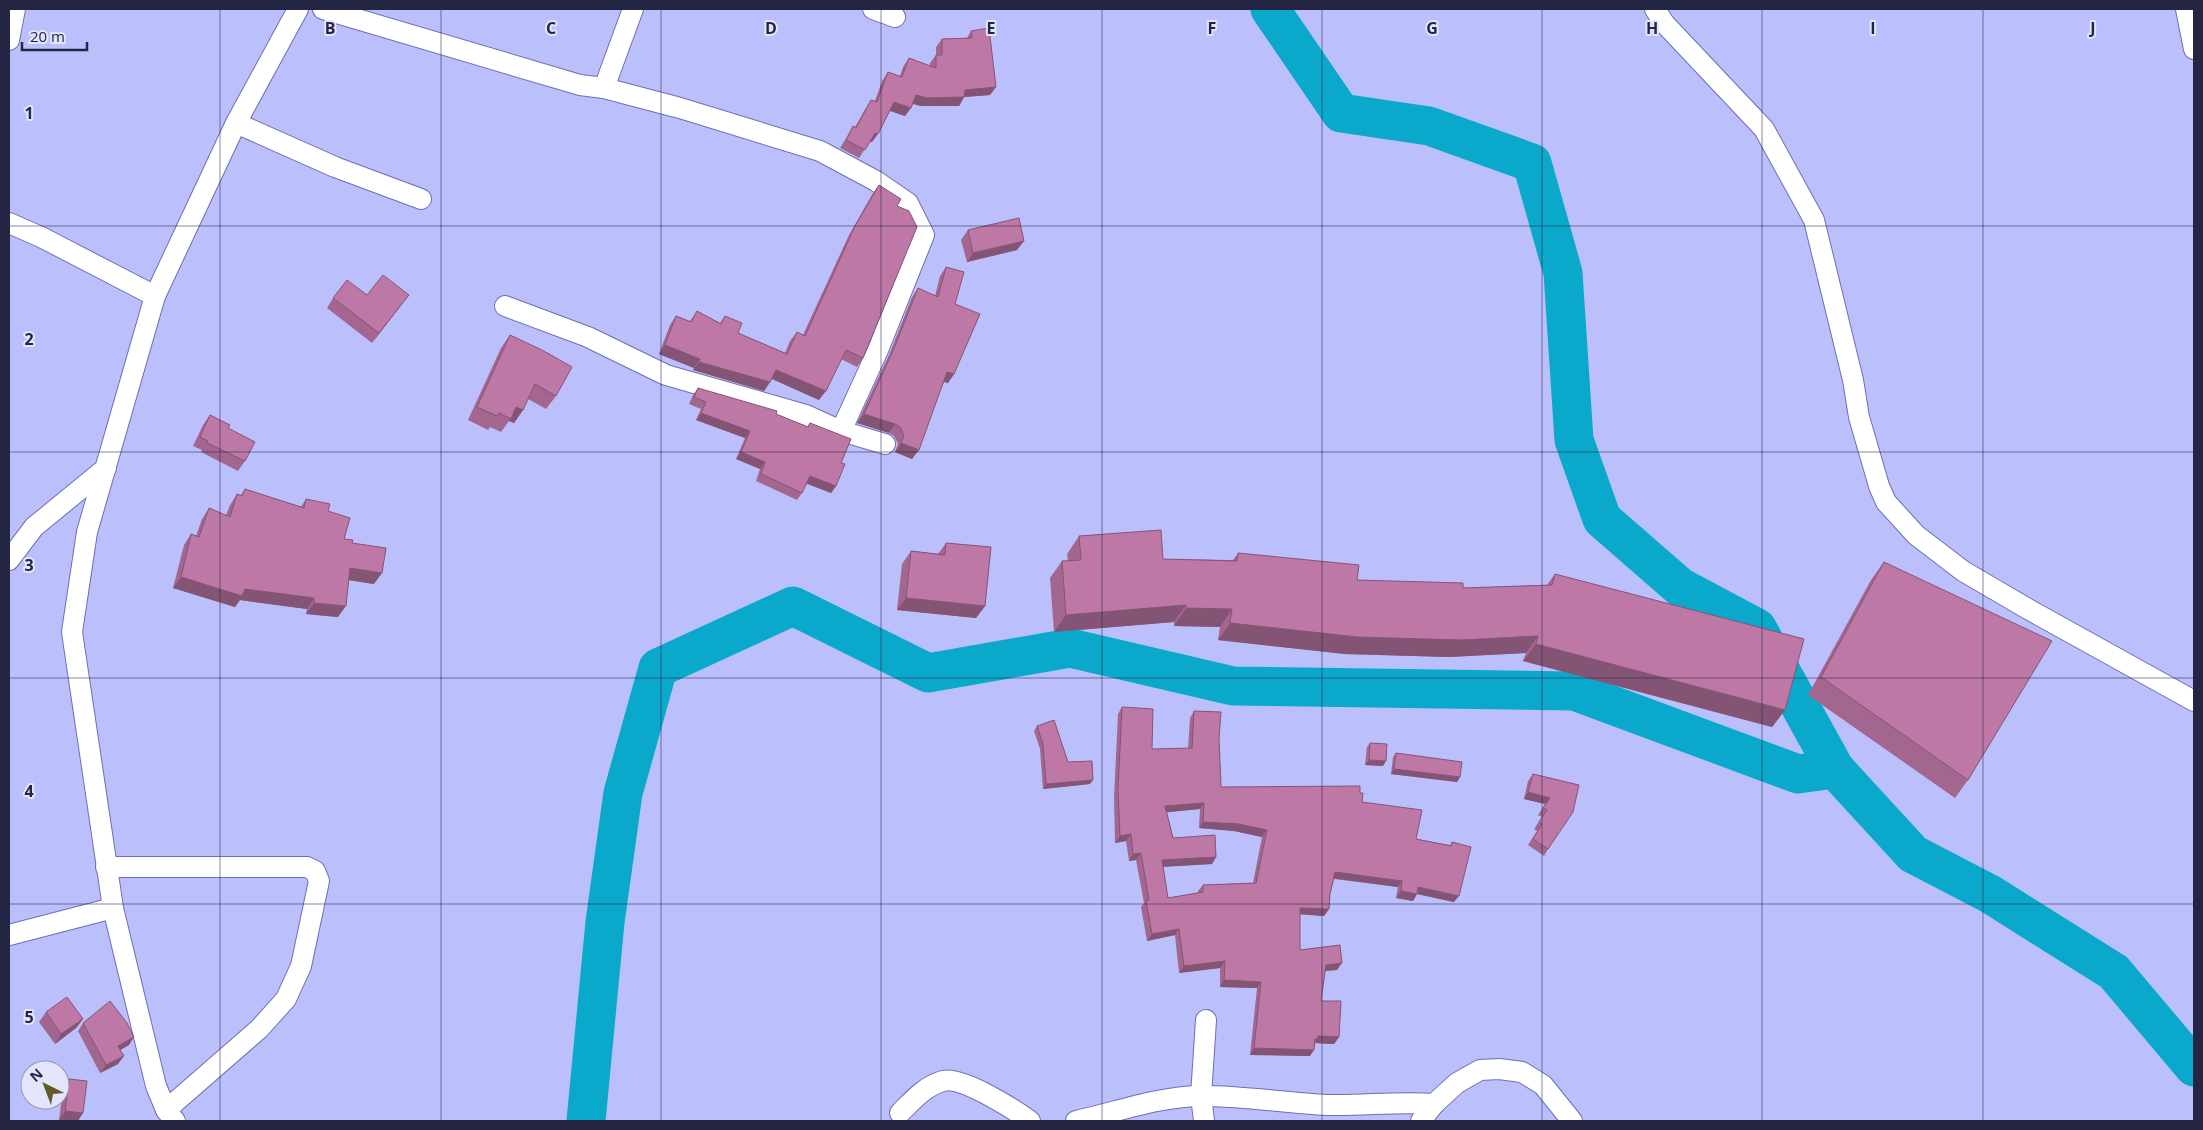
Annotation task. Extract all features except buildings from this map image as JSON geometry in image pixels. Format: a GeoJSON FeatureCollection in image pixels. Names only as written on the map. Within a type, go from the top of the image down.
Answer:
{"type":"FeatureCollection","features":[{"type":"Feature","properties":{"kind":"street"},"geometry":{"type":"LineString","coordinates":[[9,40],[14,9]]}},
{"type":"Feature","properties":{"kind":"street"},"geometry":{"type":"LineString","coordinates":[[106,867],[307,867],[315,871],[319,881],[301,966],[286,999],[171,1116],[156,1086],[113,908],[106,867],[72,632],[87,532],[156,296],[236,123],[298,9]]}},
{"type":"Feature","properties":{"kind":"street"},"geometry":{"type":"LineString","coordinates":[[323,9],[580,85],[604,88],[680,108],[820,151],[876,181],[908,203],[924,235],[878,350],[841,431]]}},
{"type":"Feature","properties":{"kind":"street"},"geometry":{"type":"LineString","coordinates":[[604,88],[633,9]]}},
{"type":"Feature","properties":{"kind":"street"},"geometry":{"type":"LineString","coordinates":[[873,9],[895,17]]}},
{"type":"Feature","properties":{"kind":"street"},"geometry":{"type":"LineString","coordinates":[[1655,9],[1664,23],[1764,129],[1814,220],[1853,380],[1859,417],[1878,486],[1886,502],[1916,535],[1963,571],[2194,701]]}},
{"type":"Feature","properties":{"kind":"street"},"geometry":{"type":"LineString","coordinates":[[2186,9],[2194,49]]}},
{"type":"Feature","properties":{"kind":"street"},"geometry":{"type":"LineString","coordinates":[[236,123],[334,167],[421,199]]}},
{"type":"Feature","properties":{"kind":"street"},"geometry":{"type":"LineString","coordinates":[[9,223],[41,237],[156,296]]}},
{"type":"Feature","properties":{"kind":"street"},"geometry":{"type":"LineString","coordinates":[[505,306],[588,337],[666,375],[806,415],[841,431],[885,444]]}},
{"type":"Feature","properties":{"kind":"street"},"geometry":{"type":"LineString","coordinates":[[9,560],[34,527],[106,468]]}},
{"type":"Feature","properties":{"kind":"street"},"geometry":{"type":"LineString","coordinates":[[9,935],[113,908]]}},
{"type":"Feature","properties":{"kind":"street"},"geometry":{"type":"LineString","coordinates":[[1204,1121],[1201,1096],[1206,1020]]}},
{"type":"Feature","properties":{"kind":"street"},"geometry":{"type":"LineString","coordinates":[[1421,1121],[1434,1104],[1457,1083],[1480,1070],[1499,1069],[1522,1072],[1542,1085],[1572,1121]]}},
{"type":"Feature","properties":{"kind":"street"},"geometry":{"type":"LineString","coordinates":[[900,1112],[926,1088],[946,1080],[958,1083],[1003,1102],[1030,1121]]}},
{"type":"Feature","properties":{"kind":"street"},"geometry":{"type":"LineString","coordinates":[[1076,1121],[1100,1119],[1153,1102],[1201,1096],[1327,1105],[1371,1105],[1408,1102],[1434,1104]]}},
{"type":"Feature","properties":{"kind":"waterway"},"geometry":{"type":"LineString","coordinates":[[1270,9],[1341,113],[1429,126],[1532,163],[1563,273],[1574,440],[1602,519],[1680,587],[1757,628],[1835,769],[1913,854],[1990,894],[2114,972],[2194,1067]]}},
{"type":"Feature","properties":{"kind":"waterway"},"geometry":{"type":"LineString","coordinates":[[586,1121],[605,922],[623,793],[658,668],[793,606],[928,673],[1070,648],[1233,686],[1574,691],[1798,774],[1835,769]]}}]}
